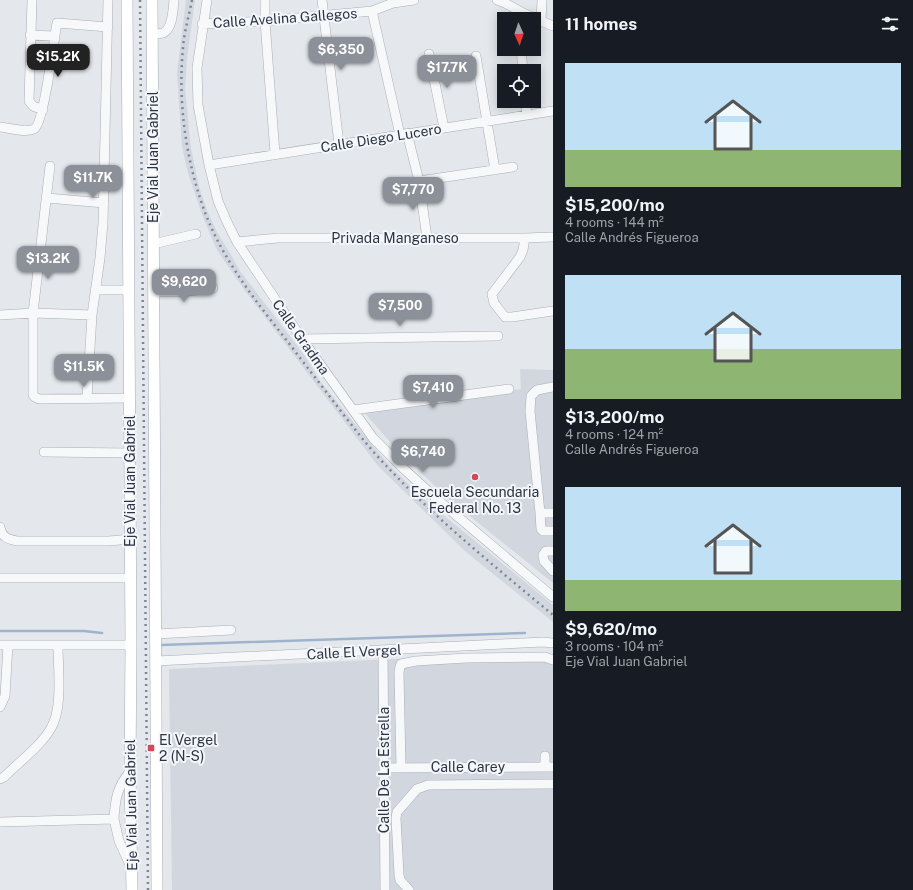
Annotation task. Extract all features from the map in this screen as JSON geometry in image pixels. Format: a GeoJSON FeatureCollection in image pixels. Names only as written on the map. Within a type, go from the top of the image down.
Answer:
{"type":"FeatureCollection","features":[{"type":"Feature","properties":{"kind":"main road","name":"Eje Vial Juan Gabriel"},"geometry":{"type":"LineString","coordinates":[[127,0],[131,539],[130,772],[132,890]]}},
{"type":"Feature","properties":{"kind":"main road","name":"Eje Vial Juan Gabriel"},"geometry":{"type":"LineString","coordinates":[[152,0],[158,890]]}},
{"type":"Feature","properties":{"kind":"street"},"geometry":{"type":"LineString","coordinates":[[32,0],[29,101],[32,106],[43,110]]}},
{"type":"Feature","properties":{"kind":"street"},"geometry":{"type":"LineString","coordinates":[[87,398],[92,315],[101,244],[104,203],[108,0]]}},
{"type":"Feature","properties":{"kind":"street","name":"Calle Gradma"},"geometry":{"type":"LineString","coordinates":[[207,0],[202,24],[197,68],[198,98],[209,165],[218,201],[226,222],[237,242],[302,340],[373,438],[438,500],[553,597]]}},
{"type":"Feature","properties":{"kind":"street"},"geometry":{"type":"LineString","coordinates":[[265,0],[265,21],[275,154]]}},
{"type":"Feature","properties":{"kind":"street"},"geometry":{"type":"LineString","coordinates":[[322,0],[339,144]]}},
{"type":"Feature","properties":{"kind":"street","name":"Calle Avelina Gallegos"},"geometry":{"type":"LineString","coordinates":[[202,24],[265,21],[372,11],[393,3],[414,0]]}},
{"type":"Feature","properties":{"kind":"street"},"geometry":{"type":"LineString","coordinates":[[542,0],[541,21],[553,26]]}},
{"type":"Feature","properties":{"kind":"street"},"geometry":{"type":"LineString","coordinates":[[502,1],[517,12]]}},
{"type":"Feature","properties":{"kind":"street"},"geometry":{"type":"LineString","coordinates":[[153,34],[162,34],[167,30],[170,25],[174,4]]}},
{"type":"Feature","properties":{"kind":"street"},"geometry":{"type":"LineString","coordinates":[[372,11],[403,134],[419,182],[427,238]]}},
{"type":"Feature","properties":{"kind":"street"},"geometry":{"type":"LineString","coordinates":[[0,127],[26,130],[33,129],[37,126],[43,110],[57,23],[108,26]]}},
{"type":"Feature","properties":{"kind":"street"},"geometry":{"type":"LineString","coordinates":[[30,35],[54,36]]}},
{"type":"Feature","properties":{"kind":"street"},"geometry":{"type":"LineString","coordinates":[[429,54],[444,128]]}},
{"type":"Feature","properties":{"kind":"street"},"geometry":{"type":"LineString","coordinates":[[476,56],[495,170]]}},
{"type":"Feature","properties":{"kind":"street"},"geometry":{"type":"LineString","coordinates":[[527,108],[527,114]]}},
{"type":"Feature","properties":{"kind":"street","name":"Calle Diego Lucero"},"geometry":{"type":"LineString","coordinates":[[209,165],[553,111]]}},
{"type":"Feature","properties":{"kind":"street"},"geometry":{"type":"LineString","coordinates":[[50,166],[33,313],[33,391],[35,397],[39,399],[130,398]]}},
{"type":"Feature","properties":{"kind":"street"},"geometry":{"type":"LineString","coordinates":[[419,182],[513,167]]}},
{"type":"Feature","properties":{"kind":"street"},"geometry":{"type":"LineString","coordinates":[[47,198],[104,203]]}},
{"type":"Feature","properties":{"kind":"street"},"geometry":{"type":"LineString","coordinates":[[153,244],[196,234]]}},
{"type":"Feature","properties":{"kind":"street","name":"Privada Manganeso"},"geometry":{"type":"LineString","coordinates":[[237,242],[278,238],[553,237]]}},
{"type":"Feature","properties":{"kind":"street"},"geometry":{"type":"LineString","coordinates":[[525,238],[520,257],[492,294],[494,303],[505,317],[553,311]]}},
{"type":"Feature","properties":{"kind":"street"},"geometry":{"type":"LineString","coordinates":[[154,292],[181,292],[213,288]]}},
{"type":"Feature","properties":{"kind":"street"},"geometry":{"type":"LineString","coordinates":[[95,290],[129,290]]}},
{"type":"Feature","properties":{"kind":"street"},"geometry":{"type":"LineString","coordinates":[[0,315],[33,313],[92,315]]}},
{"type":"Feature","properties":{"kind":"street"},"geometry":{"type":"LineString","coordinates":[[302,340],[498,336]]}},
{"type":"Feature","properties":{"kind":"street"},"geometry":{"type":"LineString","coordinates":[[353,410],[509,388]]}},
{"type":"Feature","properties":{"kind":"street"},"geometry":{"type":"LineString","coordinates":[[550,531],[541,529],[530,411],[531,396],[537,390],[553,388]]}},
{"type":"Feature","properties":{"kind":"street"},"geometry":{"type":"LineString","coordinates":[[44,452],[130,453]]}},
{"type":"Feature","properties":{"kind":"street"},"geometry":{"type":"LineString","coordinates":[[540,513],[553,513]]}},
{"type":"Feature","properties":{"kind":"street"},"geometry":{"type":"LineString","coordinates":[[0,527],[3,536],[7,539],[17,541],[92,541],[131,539]]}},
{"type":"Feature","properties":{"kind":"street"},"geometry":{"type":"LineString","coordinates":[[553,550],[546,550],[543,555],[544,561],[553,571]]}},
{"type":"Feature","properties":{"kind":"street"},"geometry":{"type":"LineString","coordinates":[[0,578],[131,578]]}},
{"type":"Feature","properties":{"kind":"street"},"geometry":{"type":"LineString","coordinates":[[156,634],[231,630]]}},
{"type":"Feature","properties":{"kind":"street","name":"Calle El Vergel"},"geometry":{"type":"LineString","coordinates":[[156,661],[543,642],[553,643]]}},
{"type":"Feature","properties":{"kind":"street"},"geometry":{"type":"LineString","coordinates":[[0,707],[5,696],[4,645],[131,645]]}},
{"type":"Feature","properties":{"kind":"street"},"geometry":{"type":"LineString","coordinates":[[0,779],[43,738],[52,727],[58,711],[58,646]]}},
{"type":"Feature","properties":{"kind":"street","name":"Calle De La Estrella"},"geometry":{"type":"LineString","coordinates":[[383,650],[385,890]]}},
{"type":"Feature","properties":{"kind":"street"},"geometry":{"type":"LineString","coordinates":[[401,768],[399,672],[401,664],[416,661],[477,658],[545,657],[553,660]]}},
{"type":"Feature","properties":{"kind":"street"},"geometry":{"type":"LineString","coordinates":[[545,756],[549,767]]}},
{"type":"Feature","properties":{"kind":"street","name":"Calle Carey"},"geometry":{"type":"LineString","coordinates":[[384,768],[549,767]]}},
{"type":"Feature","properties":{"kind":"street"},"geometry":{"type":"LineString","coordinates":[[130,772],[119,788],[115,803],[114,819],[119,841],[132,868]]}},
{"type":"Feature","properties":{"kind":"street"},"geometry":{"type":"LineString","coordinates":[[409,890],[400,880],[398,875],[396,818],[397,812],[417,789],[428,785],[553,784]]}},
{"type":"Feature","properties":{"kind":"street"},"geometry":{"type":"LineString","coordinates":[[0,822],[114,819]]}},
{"type":"Feature","properties":{"kind":"shaded area"},"geometry":{"type":"Polygon","coordinates":[[[186,0],[195,0],[187,58],[185,89],[191,148],[199,187],[208,213],[218,234],[240,271],[305,356],[320,381],[378,452],[424,499],[553,605],[553,622],[466,552],[378,466],[243,288],[217,250],[203,217],[188,173],[182,147],[177,73],[186,0]]]}},
{"type":"Feature","properties":{"kind":"shaded area","name":"Escuela Secundaria Federal No. 13"},"geometry":{"type":"Polygon","coordinates":[[[520,369],[553,370],[553,583],[451,501],[399,452],[362,410],[521,389],[520,369]]]}},
{"type":"Feature","properties":{"kind":"shaded area"},"geometry":{"type":"Polygon","coordinates":[[[485,655],[553,658],[553,890],[172,890],[169,669],[485,655]]]}},
{"type":"Feature","properties":{"kind":"waterway"},"geometry":{"type":"LineString","coordinates":[[0,631],[84,631],[102,633]]}},
{"type":"Feature","properties":{"kind":"waterway"},"geometry":{"type":"LineString","coordinates":[[161,645],[525,633]]}},
{"type":"Feature","properties":{"kind":"railway"},"geometry":{"type":"LineString","coordinates":[[140,0],[148,890]]}},
{"type":"Feature","properties":{"kind":"railway"},"geometry":{"type":"LineString","coordinates":[[192,0],[184,36],[183,48],[181,87],[184,126],[195,183],[208,221],[227,258],[262,309],[379,458],[442,520],[553,615]]}},
{"type":"Feature","properties":{"kind":"place","name":"Escuela Secundaria Federal No. 13"},"geometry":{"type":"Point","coordinates":[475,477]}},
{"type":"Feature","properties":{"kind":"place","name":"El Vergel 2 (N-S)"},"geometry":{"type":"Point","coordinates":[151,748]}}]}
